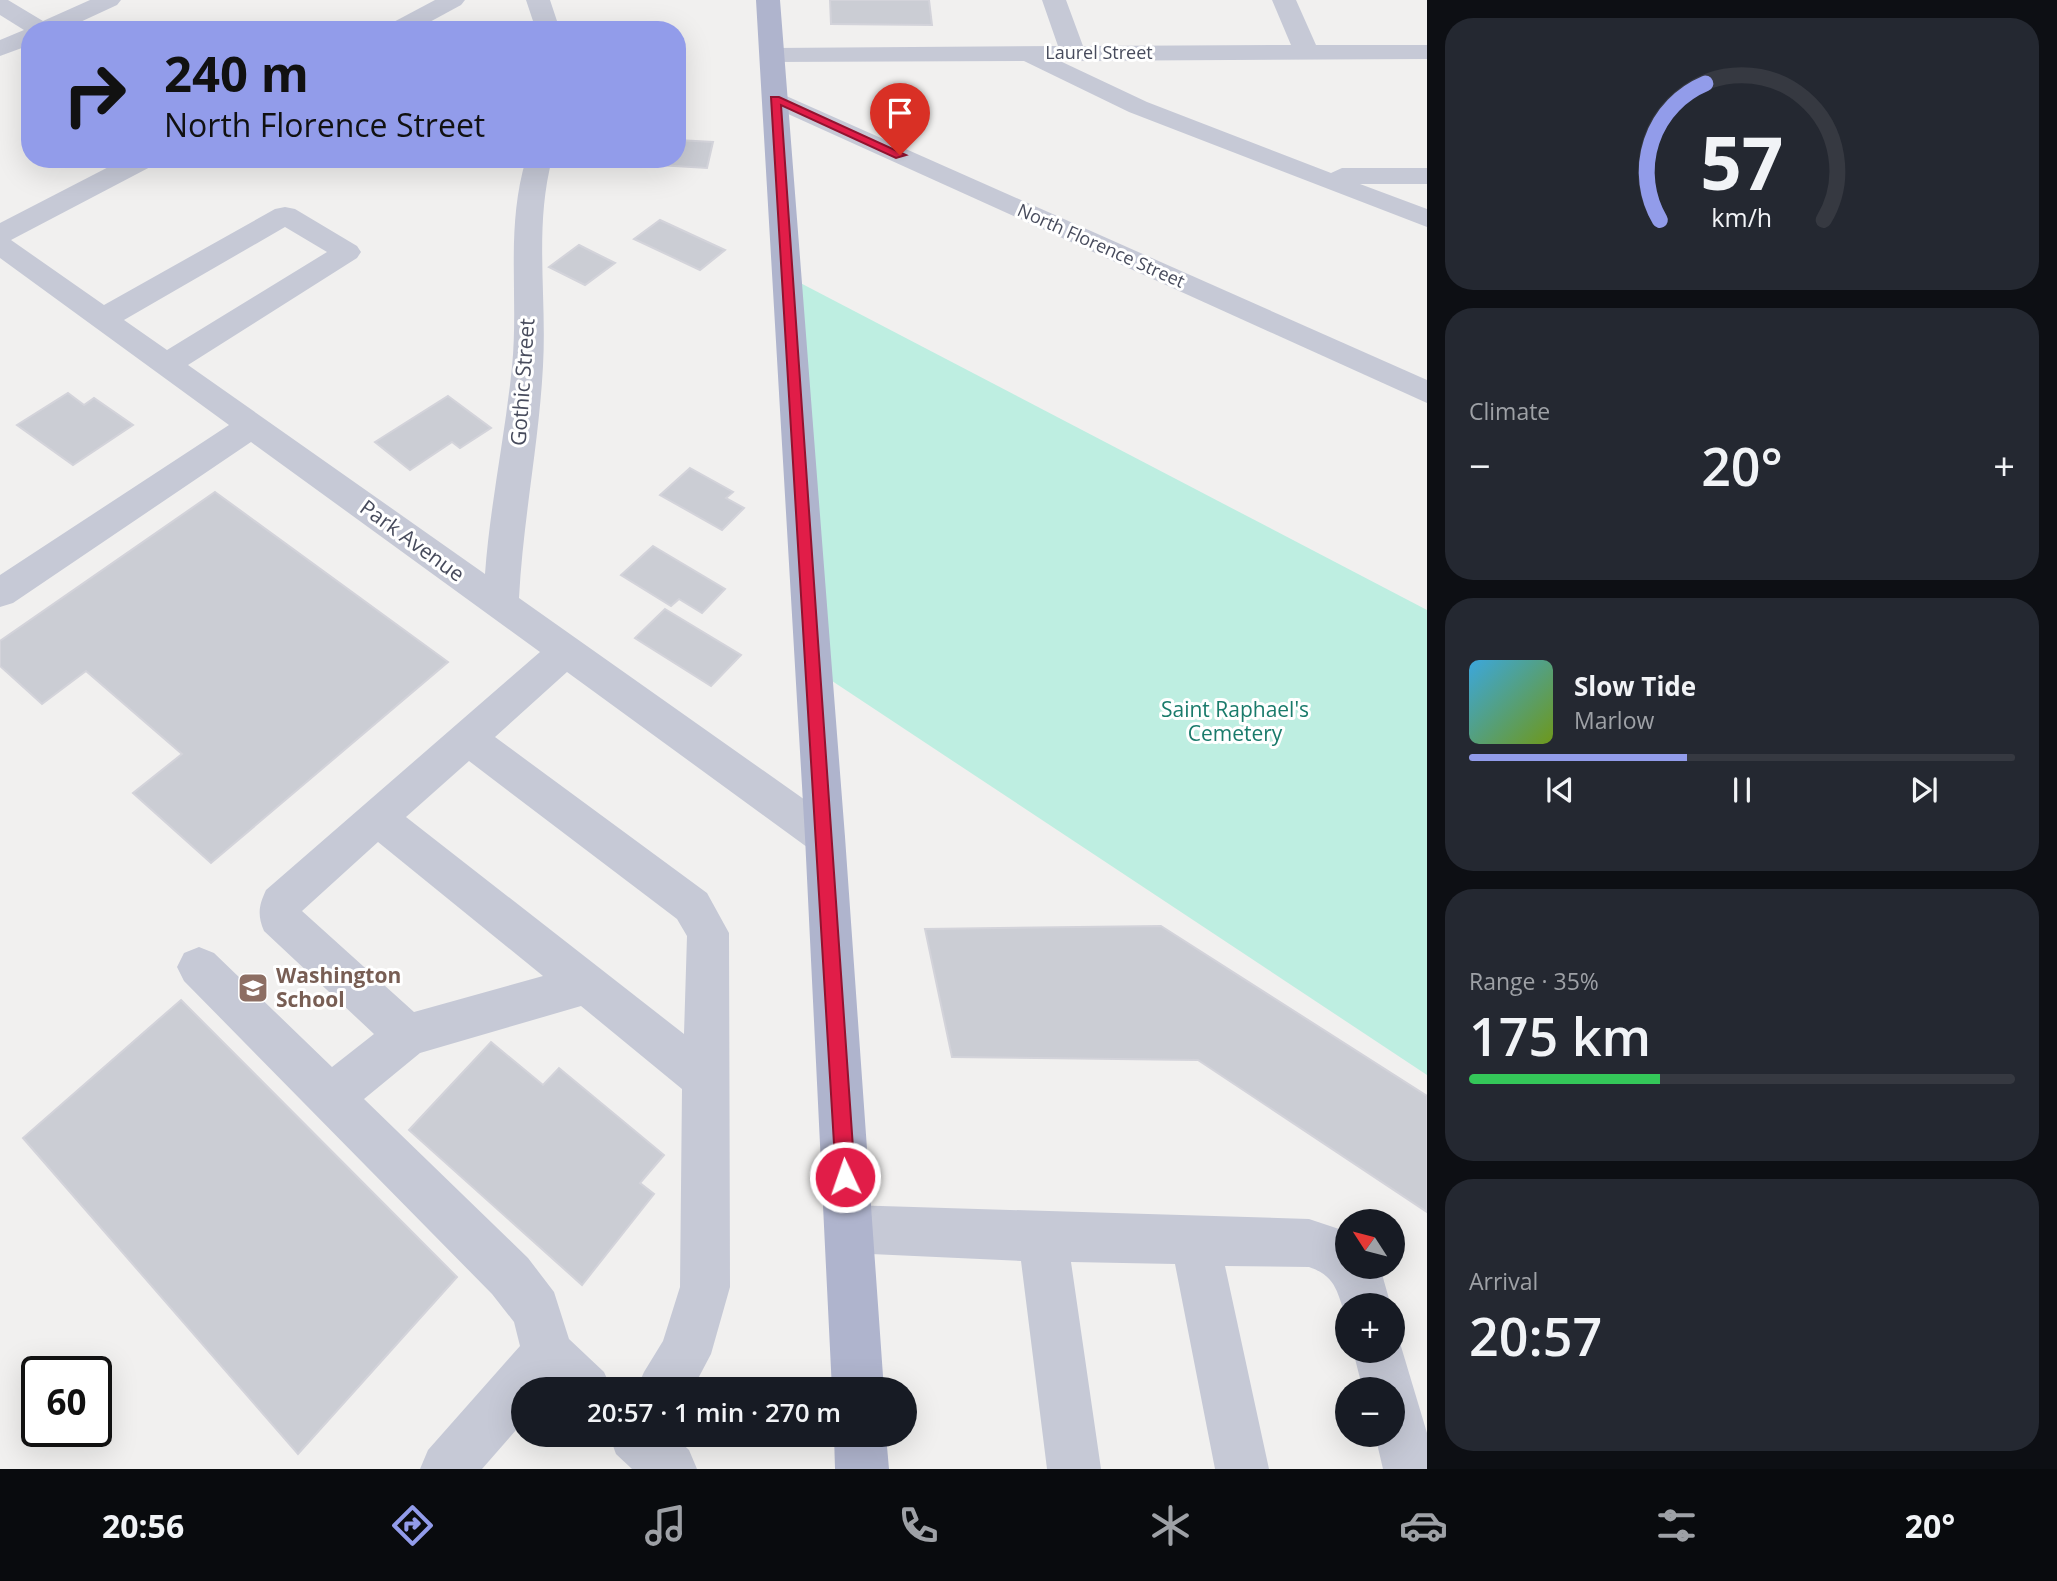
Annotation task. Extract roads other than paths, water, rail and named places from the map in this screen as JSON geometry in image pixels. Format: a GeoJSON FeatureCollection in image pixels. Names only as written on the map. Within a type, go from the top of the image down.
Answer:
{"type":"FeatureCollection","features":[{"type":"Feature","properties":{"kind":"main road"},"geometry":{"type":"LineString","coordinates":[[768,0],[825,837],[857,1377]]}},
{"type":"Feature","properties":{"kind":"main road"},"geometry":{"type":"LineString","coordinates":[[861,1447],[862,1469]]}},
{"type":"Feature","properties":{"kind":"street"},"geometry":{"type":"LineString","coordinates":[[62,21],[108,0]]}},
{"type":"Feature","properties":{"kind":"street"},"geometry":{"type":"LineString","coordinates":[[413,21],[453,0]]}},
{"type":"Feature","properties":{"kind":"street"},"geometry":{"type":"LineString","coordinates":[[538,0],[545,21]]}},
{"type":"Feature","properties":{"kind":"street"},"geometry":{"type":"LineString","coordinates":[[1054,0],[1073,53]]}},
{"type":"Feature","properties":{"kind":"street"},"geometry":{"type":"LineString","coordinates":[[1284,0],[1307,53]]}},
{"type":"Feature","properties":{"kind":"street"},"geometry":{"type":"LineString","coordinates":[[0,5],[27,21]]}},
{"type":"Feature","properties":{"kind":"street"},"geometry":{"type":"LineString","coordinates":[[0,49],[21,40]]}},
{"type":"Feature","properties":{"kind":"street","name":"Laurel Street"},"geometry":{"type":"LineString","coordinates":[[772,55],[1427,52]]}},
{"type":"Feature","properties":{"kind":"street"},"geometry":{"type":"LineString","coordinates":[[1026,54],[1151,112],[1427,219]]}},
{"type":"Feature","properties":{"kind":"street","name":"North Florence Street"},"geometry":{"type":"LineString","coordinates":[[775,99],[1427,392]]}},
{"type":"Feature","properties":{"kind":"street"},"geometry":{"type":"LineString","coordinates":[[0,234],[128,168]]}},
{"type":"Feature","properties":{"kind":"street","name":"Gothic Street"},"geometry":{"type":"LineString","coordinates":[[500,606],[505,540],[528,365],[527,228],[530,191],[536,168]]}},
{"type":"Feature","properties":{"kind":"street"},"geometry":{"type":"LineString","coordinates":[[1320,177],[1427,176]]}},
{"type":"Feature","properties":{"kind":"street"},"geometry":{"type":"LineString","coordinates":[[103,318],[285,215],[347,252],[167,364]]}},
{"type":"Feature","properties":{"kind":"street","name":"Park Avenue"},"geometry":{"type":"LineString","coordinates":[[0,245],[825,837]]}},
{"type":"Feature","properties":{"kind":"street"},"geometry":{"type":"LineString","coordinates":[[0,593],[253,425]]}},
{"type":"Feature","properties":{"kind":"street"},"geometry":{"type":"LineString","coordinates":[[407,1035],[279,917],[281,904],[565,652]]}},
{"type":"Feature","properties":{"kind":"street"},"geometry":{"type":"LineString","coordinates":[[467,738],[692,906],[703,920],[708,933],[705,1287],[685,1354],[670,1377]]}},
{"type":"Feature","properties":{"kind":"street"},"geometry":{"type":"LineString","coordinates":[[378,818],[705,1079]]}},
{"type":"Feature","properties":{"kind":"street"},"geometry":{"type":"LineString","coordinates":[[199,967],[510,1276],[536,1310],[548,1354],[572,1377]]}},
{"type":"Feature","properties":{"kind":"street"},"geometry":{"type":"LineString","coordinates":[[330,1098],[407,1035],[587,984]]}},
{"type":"Feature","properties":{"kind":"street"},"geometry":{"type":"LineString","coordinates":[[849,1229],[1042,1237],[1309,1243],[1335,1251]]}},
{"type":"Feature","properties":{"kind":"street"},"geometry":{"type":"LineString","coordinates":[[1042,1237],[1074,1469]]}},
{"type":"Feature","properties":{"kind":"street"},"geometry":{"type":"LineString","coordinates":[[1195,1240],[1242,1469]]}},
{"type":"Feature","properties":{"kind":"street"},"geometry":{"type":"LineString","coordinates":[[447,1469],[548,1354]]}},
{"type":"Feature","properties":{"kind":"street"},"geometry":{"type":"LineString","coordinates":[[647,1447],[670,1469]]}},
{"type":"Feature","properties":{"kind":"street"},"geometry":{"type":"LineString","coordinates":[[1404,1447],[1410,1469]]}},
{"type":"Feature","properties":{"kind":"place","name":"Washington School"},"geometry":{"type":"Point","coordinates":[253,988]}},
{"type":"Feature","properties":{"kind":"park label","name":"Saint Raphael's Cemetery"},"geometry":{"type":"Point","coordinates":[1235,722]}}]}
